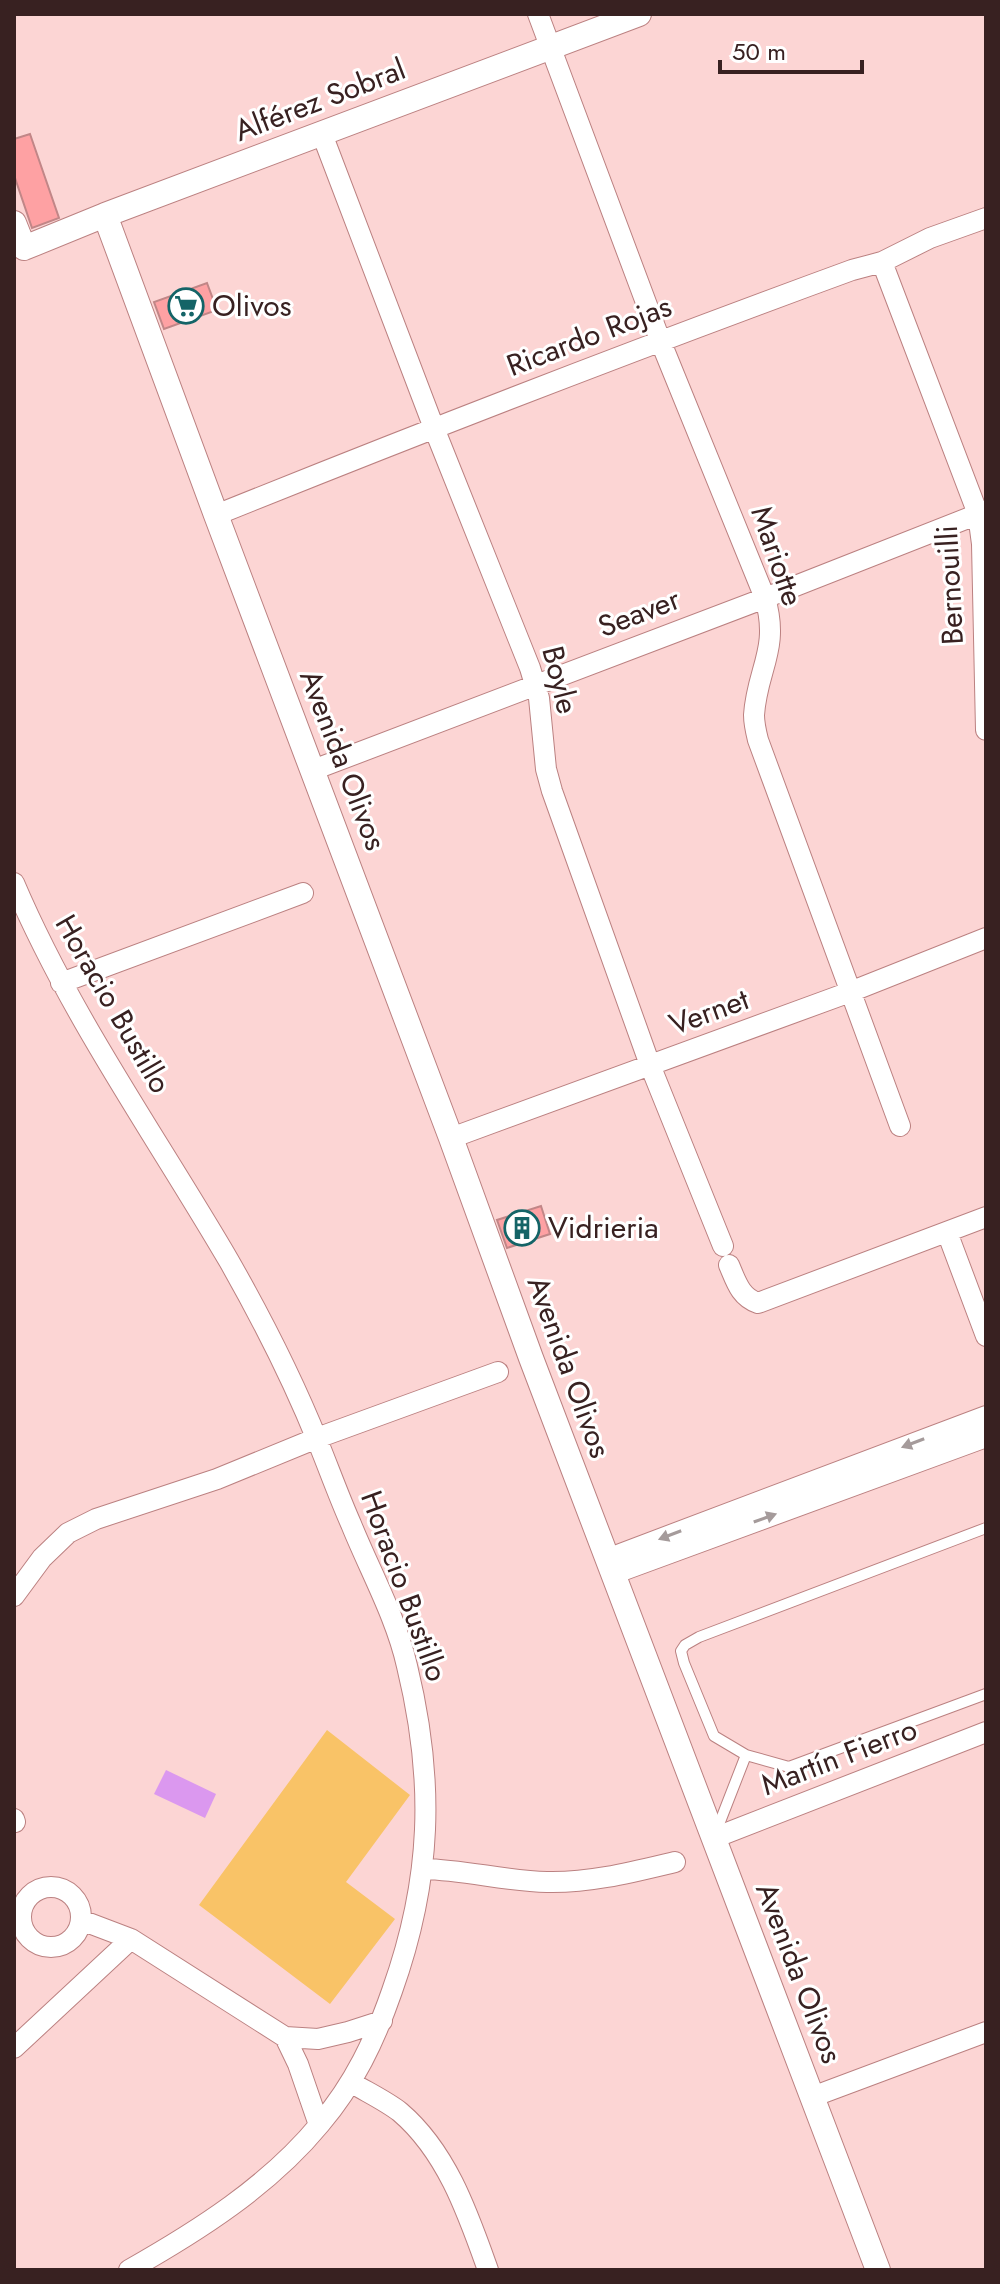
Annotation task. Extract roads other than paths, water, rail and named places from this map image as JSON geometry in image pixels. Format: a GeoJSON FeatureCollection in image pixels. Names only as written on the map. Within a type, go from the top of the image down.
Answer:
{"type":"FeatureCollection","features":[{"type":"Feature","properties":{"kind":"street","name":"Mariotte"},"geometry":{"type":"LineString","coordinates":[[538,14],[660,340],[765,598],[771,628],[768,659],[756,700],[754,718],[758,740],[900,1126]]}},
{"type":"Feature","properties":{"kind":"street","name":"Alférez Sobral"},"geometry":{"type":"LineString","coordinates":[[19,250],[639,14]]}},
{"type":"Feature","properties":{"kind":"street","name":"Boyle"},"geometry":{"type":"LineString","coordinates":[[322,134],[530,668],[539,698],[546,769],[552,791],[650,1065],[741,1292],[758,1303],[947,1232]]}},
{"type":"Feature","properties":{"kind":"street","name":"Avenida Olivos"},"geometry":{"type":"LineString","coordinates":[[105,215],[531,1358],[878,2270]]}},
{"type":"Feature","properties":{"kind":"street","name":"Ricardo Rojas"},"geometry":{"type":"LineString","coordinates":[[216,515],[660,340],[882,262],[930,238],[986,218]]}},
{"type":"Feature","properties":{"kind":"street"},"geometry":{"type":"LineString","coordinates":[[14,223],[19,250]]}},
{"type":"Feature","properties":{"kind":"street","name":"Bernouilli"},"geometry":{"type":"LineString","coordinates":[[882,262],[982,512],[986,730]]}},
{"type":"Feature","properties":{"kind":"street","name":"Seaver"},"geometry":{"type":"LineString","coordinates":[[313,770],[982,512]]}},
{"type":"Feature","properties":{"kind":"street","name":"Horacio Bustillo"},"geometry":{"type":"LineString","coordinates":[[14,883],[61,983],[231,1265],[269,1336],[317,1438],[384,1598],[406,1661],[424,1753],[427,1810],[424,1869],[406,1950],[382,2021],[352,2083],[290,2156],[235,2202],[178,2243],[129,2270]]}},
{"type":"Feature","properties":{"kind":"street"},"geometry":{"type":"LineString","coordinates":[[61,983],[303,893]]}},
{"type":"Feature","properties":{"kind":"street","name":"Vernet"},"geometry":{"type":"LineString","coordinates":[[451,1138],[850,992],[986,938]]}},
{"type":"Feature","properties":{"kind":"street"},"geometry":{"type":"LineString","coordinates":[[986,1217],[947,1232],[986,1336]]}},
{"type":"Feature","properties":{"kind":"street"},"geometry":{"type":"LineString","coordinates":[[14,1596],[42,1558],[68,1533],[96,1519],[217,1479],[317,1438],[498,1372]]}},
{"type":"Feature","properties":{"kind":"street"},"geometry":{"type":"LineString","coordinates":[[610,1567],[843,1480],[986,1416]]}},
{"type":"Feature","properties":{"kind":"street"},"geometry":{"type":"LineString","coordinates":[[843,1480],[986,1437]]}},
{"type":"Feature","properties":{"kind":"street","name":"Martín Fierro"},"geometry":{"type":"LineString","coordinates":[[714,1838],[986,1732]]}},
{"type":"Feature","properties":{"kind":"street"},"geometry":{"type":"LineString","coordinates":[[424,1869],[544,1882],[617,1875],[675,1862]]}},
{"type":"Feature","properties":{"kind":"street"},"geometry":{"type":"LineString","coordinates":[[81,1920],[131,1939],[285,2037],[318,2039],[382,2021]]}},
{"type":"Feature","properties":{"kind":"street"},"geometry":{"type":"LineString","coordinates":[[14,2048],[131,1939]]}},
{"type":"Feature","properties":{"kind":"street"},"geometry":{"type":"LineString","coordinates":[[812,2097],[986,2032]]}},
{"type":"Feature","properties":{"kind":"street"},"geometry":{"type":"LineString","coordinates":[[285,2037],[319,2125]]}},
{"type":"Feature","properties":{"kind":"street"},"geometry":{"type":"LineString","coordinates":[[352,2083],[398,2111],[431,2148],[462,2200],[488,2270]]}},
{"type":"Feature","properties":{"kind":"lane"},"geometry":{"type":"LineString","coordinates":[[986,1528],[699,1637],[681,1651],[714,1736],[746,1755],[789,1767],[986,1694]]}},
{"type":"Feature","properties":{"kind":"lane"},"geometry":{"type":"LineString","coordinates":[[714,1838],[746,1755]]}},
{"type":"Feature","properties":{"kind":"place","name":"Olivos"},"geometry":{"type":"Point","coordinates":[186,306]}},
{"type":"Feature","properties":{"kind":"place","name":"Vidrieria"},"geometry":{"type":"Point","coordinates":[522,1228]}}]}
